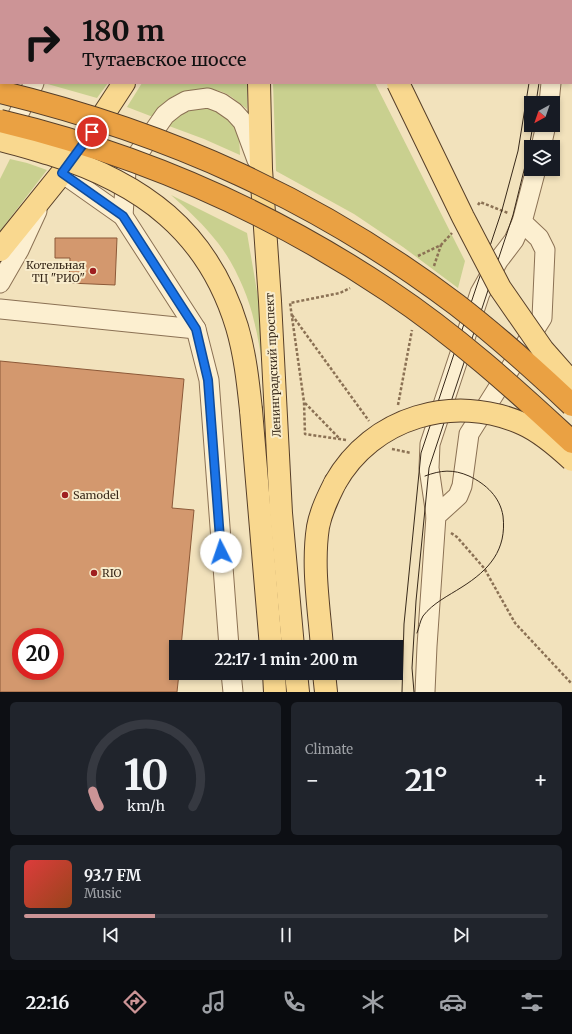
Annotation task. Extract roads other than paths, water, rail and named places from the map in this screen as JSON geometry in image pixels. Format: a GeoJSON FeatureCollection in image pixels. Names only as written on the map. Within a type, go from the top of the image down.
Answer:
{"type":"FeatureCollection","features":[{"type":"Feature","properties":{"kind":"highway"},"geometry":{"type":"LineString","coordinates":[[0,92],[89,116],[183,149],[232,170],[323,216],[367,243],[456,305],[502,342],[572,405]]}},
{"type":"Feature","properties":{"kind":"highway"},"geometry":{"type":"LineString","coordinates":[[0,121],[71,140],[174,176],[267,219],[307,240],[384,287],[439,327],[527,400],[572,442]]}},
{"type":"Feature","properties":{"kind":"main road"},"geometry":{"type":"LineString","coordinates":[[0,250],[62,173],[92,132],[123,84]]}},
{"type":"Feature","properties":{"kind":"main road","name":"Ленинградский проспект"},"geometry":{"type":"LineString","coordinates":[[259,84],[260,169],[270,301],[281,513],[292,640]]}},
{"type":"Feature","properties":{"kind":"main road"},"geometry":{"type":"LineString","coordinates":[[398,84],[470,231],[500,288],[544,350],[572,382]]}},
{"type":"Feature","properties":{"kind":"main road","name":"Ленинградский проспект"},"geometry":{"type":"LineString","coordinates":[[0,140],[83,165],[114,179],[155,204],[185,232],[205,258],[220,284],[236,326],[246,363],[270,640]]}},
{"type":"Feature","properties":{"kind":"main road"},"geometry":{"type":"LineString","coordinates":[[321,640],[315,564],[318,525],[324,505],[335,483],[352,458],[364,446],[381,433],[400,422],[418,416],[437,412],[472,410],[524,424],[540,434],[572,460]]}},
{"type":"Feature","properties":{"kind":"main road"},"geometry":{"type":"LineString","coordinates":[[274,680],[275,692]]}},
{"type":"Feature","properties":{"kind":"main road"},"geometry":{"type":"LineString","coordinates":[[297,680],[298,692]]}},
{"type":"Feature","properties":{"kind":"main road"},"geometry":{"type":"LineString","coordinates":[[325,680],[326,692]]}},
{"type":"Feature","properties":{"kind":"street"},"geometry":{"type":"LineString","coordinates":[[0,151],[34,84]]}},
{"type":"Feature","properties":{"kind":"street"},"geometry":{"type":"LineString","coordinates":[[550,96],[551,84]]}},
{"type":"Feature","properties":{"kind":"street"},"geometry":{"type":"LineString","coordinates":[[123,216],[126,171],[164,115],[186,101],[208,98],[221,103],[234,112],[243,122],[260,169]]}},
{"type":"Feature","properties":{"kind":"street"},"geometry":{"type":"LineString","coordinates":[[62,173],[123,216],[196,329],[208,380],[228,640]]}},
{"type":"Feature","properties":{"kind":"street"},"geometry":{"type":"LineString","coordinates":[[425,692],[435,520],[429,468],[430,444],[480,294],[498,261],[514,240],[522,222],[534,176]]}},
{"type":"Feature","properties":{"kind":"street"},"geometry":{"type":"LineString","coordinates":[[0,283],[19,250],[45,194]]}},
{"type":"Feature","properties":{"kind":"street"},"geometry":{"type":"LineString","coordinates":[[435,520],[458,496],[462,486],[469,434],[542,318],[545,250],[539,238],[522,222]]}},
{"type":"Feature","properties":{"kind":"street"},"geometry":{"type":"LineString","coordinates":[[0,309],[196,329]]}},
{"type":"Feature","properties":{"kind":"street"},"geometry":{"type":"LineString","coordinates":[[232,680],[233,692]]}},
{"type":"Feature","properties":{"kind":"tram line"},"geometry":{"type":"LineString","coordinates":[[402,692],[404,624],[421,453],[502,210],[518,151],[529,84]]}},
{"type":"Feature","properties":{"kind":"tram line"},"geometry":{"type":"LineString","coordinates":[[537,96],[539,84]]}},
{"type":"Feature","properties":{"kind":"tram line"},"geometry":{"type":"LineString","coordinates":[[414,692],[412,668],[416,601],[429,468],[513,215],[532,132]]}},
{"type":"Feature","properties":{"kind":"tram line"},"geometry":{"type":"LineString","coordinates":[[417,633],[423,616],[431,607],[472,580],[488,566],[499,549],[503,528],[503,516],[499,503],[491,492],[481,483],[469,476],[452,471],[436,472],[425,476]]}},
{"type":"Feature","properties":{"kind":"place","name":"Котельная ТЦ \"РИО\""},"geometry":{"type":"Point","coordinates":[93,271]}},
{"type":"Feature","properties":{"kind":"place","name":"Samodel"},"geometry":{"type":"Point","coordinates":[65,495]}},
{"type":"Feature","properties":{"kind":"place","name":"RIO"},"geometry":{"type":"Point","coordinates":[94,573]}}]}
